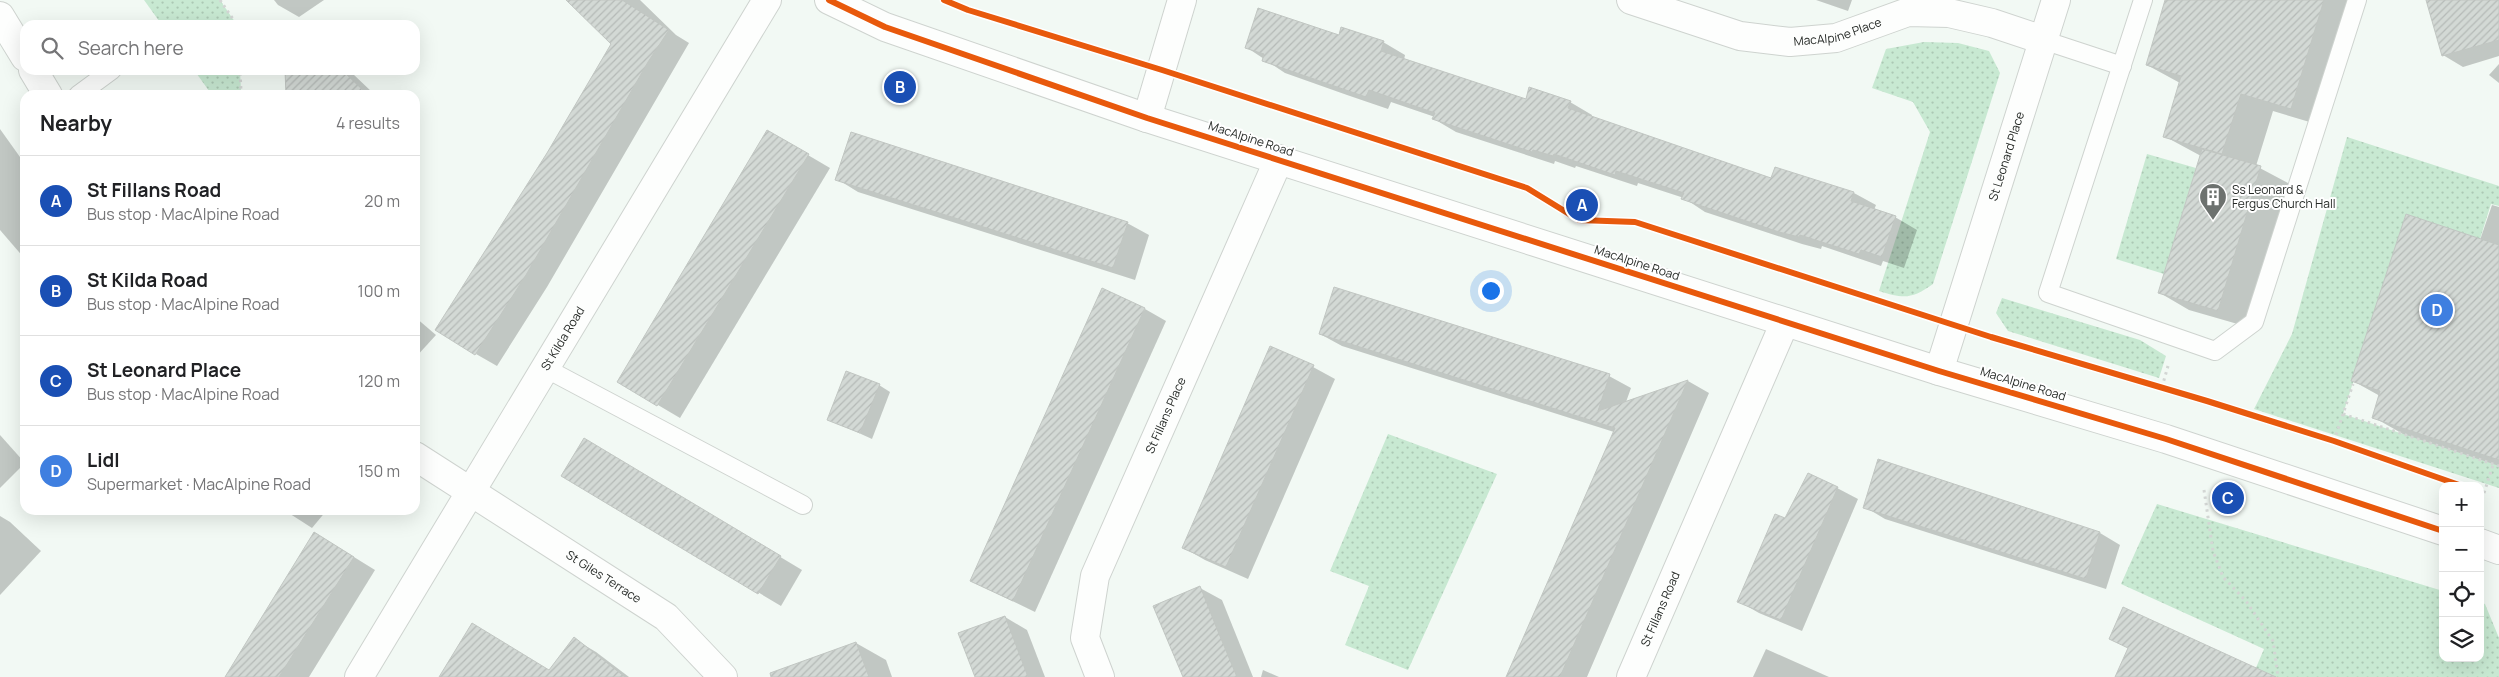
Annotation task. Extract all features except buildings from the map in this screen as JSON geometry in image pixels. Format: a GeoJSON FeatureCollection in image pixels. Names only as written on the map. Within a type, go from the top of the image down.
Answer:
{"type":"FeatureCollection","features":[{"type":"Feature","properties":{"kind":"street","name":"St Kilda Road"},"geometry":{"type":"LineString","coordinates":[[359,677],[767,0]]}},
{"type":"Feature","properties":{"kind":"street","name":"MacAlpine Road"},"geometry":{"type":"LineString","coordinates":[[829,0],[885,28],[1148,118],[1939,371],[2199,450],[2439,530]]}},
{"type":"Feature","properties":{"kind":"street"},"geometry":{"type":"LineString","coordinates":[[1148,118],[1182,0]]}},
{"type":"Feature","properties":{"kind":"street","name":"MacAlpine Place"},"geometry":{"type":"LineString","coordinates":[[1631,0],[1740,36],[1790,42],[1836,38],[1908,6],[1992,23],[2043,40]]}},
{"type":"Feature","properties":{"kind":"street","name":"St Leonard Place"},"geometry":{"type":"LineString","coordinates":[[1939,371],[2056,0]]}},
{"type":"Feature","properties":{"kind":"street"},"geometry":{"type":"LineString","coordinates":[[0,16],[20,49]]}},
{"type":"Feature","properties":{"kind":"street"},"geometry":{"type":"LineString","coordinates":[[36,75],[45,90]]}},
{"type":"Feature","properties":{"kind":"street","name":"St Fillans Place"},"geometry":{"type":"LineString","coordinates":[[1100,677],[1084,638],[1095,576],[1279,159]]}},
{"type":"Feature","properties":{"kind":"street","name":"St Fillans Road"},"geometry":{"type":"LineString","coordinates":[[1631,677],[1785,322]]}},
{"type":"Feature","properties":{"kind":"street","name":"St Giles Terrace"},"geometry":{"type":"LineString","coordinates":[[420,459],[666,617],[723,677]]}},
{"type":"Feature","properties":{"kind":"street"},"geometry":{"type":"LineString","coordinates":[[2484,545],[2499,550]]}},
{"type":"Feature","properties":{"kind":"lane"},"geometry":{"type":"LineString","coordinates":[[2143,0],[2048,293],[2216,351],[2254,322],[2357,0]]}},
{"type":"Feature","properties":{"kind":"lane"},"geometry":{"type":"LineString","coordinates":[[2043,40],[2122,66]]}},
{"type":"Feature","properties":{"kind":"lane"},"geometry":{"type":"LineString","coordinates":[[85,90],[105,75]]}},
{"type":"Feature","properties":{"kind":"lane"},"geometry":{"type":"LineString","coordinates":[[545,368],[803,505]]}},
{"type":"Feature","properties":{"kind":"path"},"geometry":{"type":"LineString","coordinates":[[220,0],[235,20]]}},
{"type":"Feature","properties":{"kind":"path"},"geometry":{"type":"LineString","coordinates":[[240,75],[240,90]]}},
{"type":"Feature","properties":{"kind":"path"},"geometry":{"type":"LineString","coordinates":[[2334,441],[2353,384]]}},
{"type":"Feature","properties":{"kind":"path"},"geometry":{"type":"LineString","coordinates":[[2152,385],[2171,390]]}},
{"type":"Feature","properties":{"kind":"path"},"geometry":{"type":"LineString","coordinates":[[2343,414],[2499,466]]}},
{"type":"Feature","properties":{"kind":"path"},"geometry":{"type":"LineString","coordinates":[[2325,438],[2343,444]]}},
{"type":"Feature","properties":{"kind":"path"},"geometry":{"type":"LineString","coordinates":[[2199,450],[2213,550],[2223,576],[2246,601],[2273,641],[2278,677]]}},
{"type":"Feature","properties":{"kind":"path"},"geometry":{"type":"LineString","coordinates":[[2484,488],[2493,464]]}},
{"type":"Feature","properties":{"kind":"path"},"geometry":{"type":"LineString","coordinates":[[2484,494],[2492,496]]}},
{"type":"Feature","properties":{"kind":"green space"},"geometry":{"type":"Polygon","coordinates":[[[144,0],[220,0],[234,20],[158,20],[144,0]]]}},
{"type":"Feature","properties":{"kind":"green space"},"geometry":{"type":"Polygon","coordinates":[[[1924,42],[1958,43],[1989,51],[2000,73],[1933,284],[1919,293],[1902,296],[1879,291],[1930,132],[1913,102],[1872,88],[1886,49],[1924,42]]]}},
{"type":"Feature","properties":{"kind":"green space"},"geometry":{"type":"Polygon","coordinates":[[[198,75],[240,75],[241,90],[208,90],[198,75]]]}},
{"type":"Feature","properties":{"kind":"green space"},"geometry":{"type":"Polygon","coordinates":[[[2347,137],[2499,186],[2499,206],[2491,204],[2480,239],[2406,215],[2343,414],[2499,466],[2499,488],[2254,409],[2292,334],[2347,137]]]}},
{"type":"Feature","properties":{"kind":"green space"},"geometry":{"type":"Polygon","coordinates":[[[2147,154],[2196,168],[2164,274],[2116,259],[2147,154]]]}},
{"type":"Feature","properties":{"kind":"green space"},"geometry":{"type":"Polygon","coordinates":[[[2002,298],[2140,340],[2166,356],[2159,378],[2008,331],[1996,313],[2002,298]]]}},
{"type":"Feature","properties":{"kind":"green space"},"geometry":{"type":"Polygon","coordinates":[[[1388,434],[1497,474],[1408,670],[1345,645],[1369,586],[1330,571],[1388,434]]]}},
{"type":"Feature","properties":{"kind":"green space"},"geometry":{"type":"Polygon","coordinates":[[[2157,504],[2439,590],[2439,662],[2484,662],[2485,604],[2499,638],[2499,677],[2252,677],[2264,649],[2121,584],[2157,504]]]}},
{"type":"Feature","properties":{"kind":"cycle path"},"geometry":{"type":"LineString","coordinates":[[829,0],[885,27],[1147,118],[1939,371],[2166,439],[2439,530]]}},
{"type":"Feature","properties":{"kind":"cycle path"},"geometry":{"type":"LineString","coordinates":[[944,0],[968,10],[1162,70],[1527,188],[1579,220],[1635,222],[1991,337],[2334,441],[2451,482]]}},
{"type":"Feature","properties":{"kind":"place","name":"St Kilda Road"},"geometry":{"type":"Point","coordinates":[900,87]}},
{"type":"Feature","properties":{"kind":"place","name":"St Fillans Road"},"geometry":{"type":"Point","coordinates":[1582,205]}},
{"type":"Feature","properties":{"kind":"place","name":"Ss Leonard & Fergus Church Hall"},"geometry":{"type":"Point","coordinates":[2213,221]}},
{"type":"Feature","properties":{"kind":"place","name":"Lidl"},"geometry":{"type":"Point","coordinates":[2437,310]}},
{"type":"Feature","properties":{"kind":"place","name":"St Leonard Place"},"geometry":{"type":"Point","coordinates":[2228,498]}}]}
